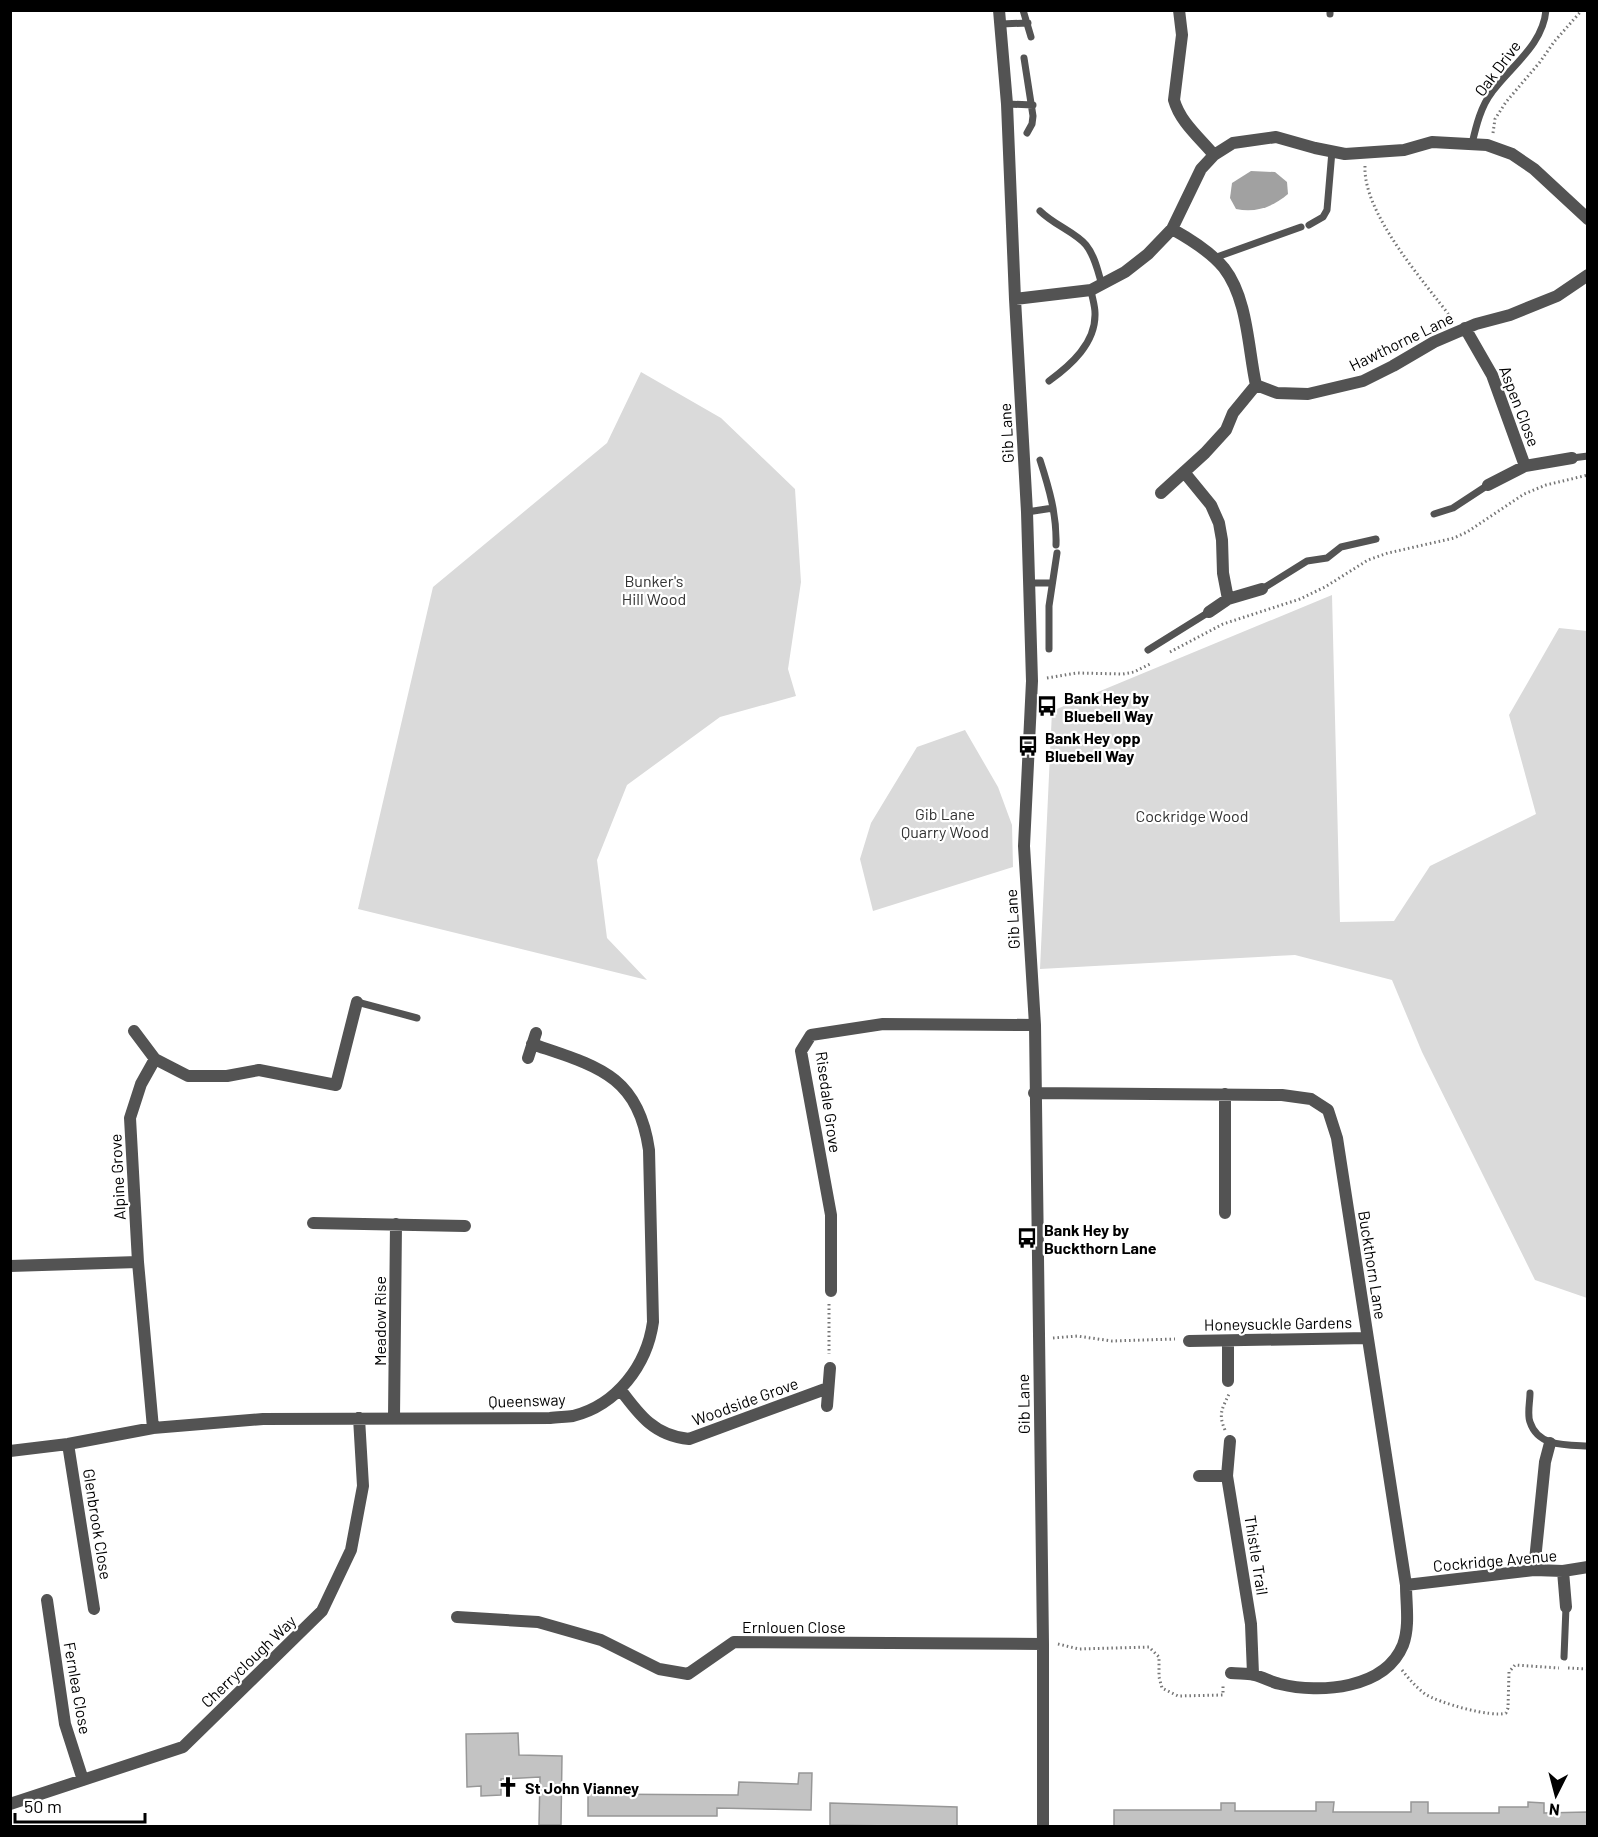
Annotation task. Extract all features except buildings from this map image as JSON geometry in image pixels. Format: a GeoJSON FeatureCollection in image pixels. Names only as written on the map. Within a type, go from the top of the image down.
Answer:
{"type":"FeatureCollection","features":[{"type":"Feature","properties":{"kind":"street","name":"Gib Lane"},"geometry":{"type":"LineString","coordinates":[[999,10],[1007,104],[1027,512],[1032,681],[1024,846],[1035,1025],[1034,1093],[1043,1644],[1043,1827]]}},
{"type":"Feature","properties":{"kind":"street"},"geometry":{"type":"LineString","coordinates":[[1179,10],[1182,35],[1174,100],[1185,122],[1214,155]]}},
{"type":"Feature","properties":{"kind":"street"},"geometry":{"type":"LineString","coordinates":[[1015,299],[1097,287],[1125,272],[1148,254],[1172,229],[1201,169],[1214,155],[1233,143],[1276,137],[1345,154],[1404,150],[1432,142],[1492,147],[1512,154],[1533,169],[1587,219]]}},
{"type":"Feature","properties":{"kind":"street"},"geometry":{"type":"LineString","coordinates":[[1161,493],[1205,453],[1226,430],[1233,414],[1256,385],[1247,326],[1234,284],[1225,269],[1214,258],[1172,229]]}},
{"type":"Feature","properties":{"kind":"street","name":"Hawthorne Lane"},"geometry":{"type":"LineString","coordinates":[[1256,385],[1276,393],[1291,395],[1336,389],[1363,381],[1434,342],[1463,329],[1510,315],[1557,296],[1587,275]]}},
{"type":"Feature","properties":{"kind":"street","name":"Aspen Close"},"geometry":{"type":"LineString","coordinates":[[1463,329],[1492,375],[1525,466]]}},
{"type":"Feature","properties":{"kind":"street","name":"Aspen Close"},"geometry":{"type":"LineString","coordinates":[[1488,485],[1525,466],[1572,458]]}},
{"type":"Feature","properties":{"kind":"street"},"geometry":{"type":"LineString","coordinates":[[1184,472],[1211,505],[1219,523],[1223,573],[1228,599]]}},
{"type":"Feature","properties":{"kind":"street"},"geometry":{"type":"LineString","coordinates":[[1209,612],[1228,599],[1262,589]]}},
{"type":"Feature","properties":{"kind":"street"},"geometry":{"type":"LineString","coordinates":[[134,1031],[155,1059],[189,1076],[227,1076],[259,1070],[336,1085],[357,1002]]}},
{"type":"Feature","properties":{"kind":"street","name":"Risedale Grove"},"geometry":{"type":"LineString","coordinates":[[831,1291],[831,1215],[801,1051],[811,1035],[883,1024],[1035,1025]]}},
{"type":"Feature","properties":{"kind":"street","name":"Queensway"},"geometry":{"type":"LineString","coordinates":[[10,1451],[68,1444],[153,1428],[263,1419],[573,1416],[587,1411],[620,1389],[640,1365],[651,1338],[653,1322],[649,1150],[646,1131],[634,1101],[618,1083],[586,1063],[534,1038],[528,1058]]}},
{"type":"Feature","properties":{"kind":"street","name":"Alpine Grove"},"geometry":{"type":"LineString","coordinates":[[153,1428],[138,1263],[130,1118],[141,1084],[155,1059]]}},
{"type":"Feature","properties":{"kind":"street","name":"Buckthorn Lane"},"geometry":{"type":"LineString","coordinates":[[1034,1093],[1282,1095],[1311,1099],[1328,1110],[1337,1138],[1406,1585],[1405,1635],[1402,1645],[1386,1669],[1359,1682],[1298,1687],[1281,1684],[1253,1674]]}},
{"type":"Feature","properties":{"kind":"street"},"geometry":{"type":"LineString","coordinates":[[1225,1094],[1225,1213]]}},
{"type":"Feature","properties":{"kind":"street"},"geometry":{"type":"LineString","coordinates":[[313,1223],[465,1226]]}},
{"type":"Feature","properties":{"kind":"street","name":"Meadow Rise"},"geometry":{"type":"LineString","coordinates":[[394,1418],[396,1224]]}},
{"type":"Feature","properties":{"kind":"street"},"geometry":{"type":"LineString","coordinates":[[10,1266],[138,1263]]}},
{"type":"Feature","properties":{"kind":"street","name":"Honeysuckle Gardens"},"geometry":{"type":"LineString","coordinates":[[1189,1341],[1368,1338]]}},
{"type":"Feature","properties":{"kind":"street"},"geometry":{"type":"LineString","coordinates":[[1228,1341],[1228,1381]]}},
{"type":"Feature","properties":{"kind":"street"},"geometry":{"type":"LineString","coordinates":[[827,1406],[830,1368]]}},
{"type":"Feature","properties":{"kind":"street","name":"Woodside Grove"},"geometry":{"type":"LineString","coordinates":[[620,1389],[641,1417],[652,1427],[676,1438],[689,1439],[828,1388]]}},
{"type":"Feature","properties":{"kind":"street","name":"Cherryclough Way"},"geometry":{"type":"LineString","coordinates":[[10,1804],[183,1747],[322,1611],[351,1550],[363,1486],[359,1418]]}},
{"type":"Feature","properties":{"kind":"street","name":"Thistle Trail"},"geometry":{"type":"LineString","coordinates":[[1230,1441],[1227,1476],[1251,1624],[1253,1674]]}},
{"type":"Feature","properties":{"kind":"street"},"geometry":{"type":"LineString","coordinates":[[1534,1570],[1545,1462],[1550,1443]]}},
{"type":"Feature","properties":{"kind":"street","name":"Glenbrook Close"},"geometry":{"type":"LineString","coordinates":[[68,1444],[94,1609]]}},
{"type":"Feature","properties":{"kind":"street"},"geometry":{"type":"LineString","coordinates":[[1199,1476],[1227,1476]]}},
{"type":"Feature","properties":{"kind":"street","name":"Cockridge Avenue"},"geometry":{"type":"LineString","coordinates":[[1406,1585],[1534,1570],[1563,1571],[1587,1567]]}},
{"type":"Feature","properties":{"kind":"street"},"geometry":{"type":"LineString","coordinates":[[1563,1571],[1566,1607]]}},
{"type":"Feature","properties":{"kind":"street","name":"Fernlea Close"},"geometry":{"type":"LineString","coordinates":[[46,1600],[65,1724],[83,1780]]}},
{"type":"Feature","properties":{"kind":"street","name":"Ernlouen Close"},"geometry":{"type":"LineString","coordinates":[[457,1617],[538,1622],[601,1640],[659,1669],[688,1674],[734,1642],[1043,1644]]}},
{"type":"Feature","properties":{"kind":"street"},"geometry":{"type":"LineString","coordinates":[[1231,1673],[1253,1674]]}},
{"type":"Feature","properties":{"kind":"lane"},"geometry":{"type":"LineString","coordinates":[[1023,10],[1031,37]]}},
{"type":"Feature","properties":{"kind":"lane","name":"Oak Drive"},"geometry":{"type":"LineString","coordinates":[[1472,144],[1476,126],[1487,100],[1531,46],[1540,32],[1546,10]]}},
{"type":"Feature","properties":{"kind":"lane"},"geometry":{"type":"LineString","coordinates":[[1001,24],[1028,23]]}},
{"type":"Feature","properties":{"kind":"lane"},"geometry":{"type":"LineString","coordinates":[[1024,58],[1033,105],[1032,124],[1027,134]]}},
{"type":"Feature","properties":{"kind":"lane"},"geometry":{"type":"LineString","coordinates":[[1007,104],[1033,105]]}},
{"type":"Feature","properties":{"kind":"lane"},"geometry":{"type":"LineString","coordinates":[[1214,258],[1305,226],[1323,217],[1327,210],[1332,151]]}},
{"type":"Feature","properties":{"kind":"lane"},"geometry":{"type":"LineString","coordinates":[[1040,212],[1085,244],[1092,254],[1097,287],[1093,327],[1088,341],[1080,355],[1049,381]]}},
{"type":"Feature","properties":{"kind":"lane","name":"Aspen Close"},"geometry":{"type":"LineString","coordinates":[[1572,458],[1587,456]]}},
{"type":"Feature","properties":{"kind":"lane"},"geometry":{"type":"LineString","coordinates":[[1040,460],[1053,508],[1056,545]]}},
{"type":"Feature","properties":{"kind":"lane","name":"Aspen Close"},"geometry":{"type":"LineString","coordinates":[[1434,514],[1453,508],[1488,485]]}},
{"type":"Feature","properties":{"kind":"lane"},"geometry":{"type":"LineString","coordinates":[[1027,512],[1053,508]]}},
{"type":"Feature","properties":{"kind":"lane"},"geometry":{"type":"LineString","coordinates":[[1262,589],[1307,561],[1327,558],[1341,547],[1376,539]]}},
{"type":"Feature","properties":{"kind":"lane"},"geometry":{"type":"LineString","coordinates":[[1049,649],[1049,606],[1057,553]]}},
{"type":"Feature","properties":{"kind":"lane"},"geometry":{"type":"LineString","coordinates":[[1029,583],[1051,583]]}},
{"type":"Feature","properties":{"kind":"lane"},"geometry":{"type":"LineString","coordinates":[[1148,650],[1209,612]]}},
{"type":"Feature","properties":{"kind":"lane"},"geometry":{"type":"LineString","coordinates":[[357,1002],[417,1018]]}},
{"type":"Feature","properties":{"kind":"lane"},"geometry":{"type":"LineString","coordinates":[[1530,1393],[1529,1420],[1536,1434],[1550,1443],[1587,1446]]}},
{"type":"Feature","properties":{"kind":"lane"},"geometry":{"type":"LineString","coordinates":[[1564,1657],[1566,1607]]}},
{"type":"Feature","properties":{"kind":"path"},"geometry":{"type":"LineString","coordinates":[[1492,147],[1495,120],[1499,111],[1582,10]]}},
{"type":"Feature","properties":{"kind":"path"},"geometry":{"type":"LineString","coordinates":[[1365,152],[1367,187],[1374,209],[1389,233],[1463,329]]}},
{"type":"Feature","properties":{"kind":"path"},"geometry":{"type":"LineString","coordinates":[[1166,655],[1223,624],[1300,599],[1368,560],[1388,553],[1454,538],[1482,523],[1524,494],[1545,485],[1587,475]]}},
{"type":"Feature","properties":{"kind":"path"},"geometry":{"type":"LineString","coordinates":[[1032,681],[1077,673],[1123,674],[1134,672],[1157,660]]}},
{"type":"Feature","properties":{"kind":"path"},"geometry":{"type":"LineString","coordinates":[[830,1368],[829,1300],[831,1291]]}},
{"type":"Feature","properties":{"kind":"path"},"geometry":{"type":"LineString","coordinates":[[1039,1339],[1077,1336],[1112,1341],[1178,1339],[1189,1341]]}},
{"type":"Feature","properties":{"kind":"path"},"geometry":{"type":"LineString","coordinates":[[1228,1381],[1231,1390],[1220,1419],[1230,1441]]}},
{"type":"Feature","properties":{"kind":"path"},"geometry":{"type":"LineString","coordinates":[[1043,1644],[1079,1648],[1149,1647],[1159,1657],[1159,1677],[1162,1688],[1178,1696],[1223,1695],[1222,1673],[1231,1673]]}},
{"type":"Feature","properties":{"kind":"path"},"geometry":{"type":"LineString","coordinates":[[1393,1659],[1427,1695],[1496,1715],[1506,1713],[1508,1708],[1509,1672],[1515,1665],[1587,1670]]}},
{"type":"Feature","properties":{"kind":"green space","name":"Bunker's Hill Wood"},"geometry":{"type":"Polygon","coordinates":[[[641,372],[721,418],[795,489],[801,582],[788,669],[796,696],[720,717],[627,785],[597,860],[607,938],[647,980],[358,909],[433,587],[607,443],[641,372]]]}},
{"type":"Feature","properties":{"kind":"green space","name":"Cockridge Wood"},"geometry":{"type":"Polygon","coordinates":[[[1332,595],[1340,922],[1394,921],[1430,866],[1536,814],[1509,715],[1559,628],[1587,631],[1587,1298],[1535,1280],[1422,1052],[1392,980],[1295,955],[1040,969],[1052,711],[1332,595]]]}},
{"type":"Feature","properties":{"kind":"green space","name":"Gib Lane Quarry Wood"},"geometry":{"type":"Polygon","coordinates":[[[965,730],[998,787],[1012,825],[1013,867],[873,911],[860,859],[871,823],[917,747],[965,730]]]}},
{"type":"Feature","properties":{"kind":"shaded area"},"geometry":{"type":"Polygon","coordinates":[[[1251,171],[1275,172],[1287,182],[1288,194],[1264,208],[1236,209],[1230,198],[1232,183],[1251,171]]]}},
{"type":"Feature","properties":{"kind":"place","name":"Bank Hey by Bluebell Way"},"geometry":{"type":"Point","coordinates":[1047,706]}},
{"type":"Feature","properties":{"kind":"place","name":"Bank Hey opp Bluebell Way"},"geometry":{"type":"Point","coordinates":[1028,746]}},
{"type":"Feature","properties":{"kind":"place","name":"Bank Hey by Buckthorn Lane"},"geometry":{"type":"Point","coordinates":[1027,1238]}},
{"type":"Feature","properties":{"kind":"place","name":"St John Vianney"},"geometry":{"type":"Point","coordinates":[508,1787]}}]}
